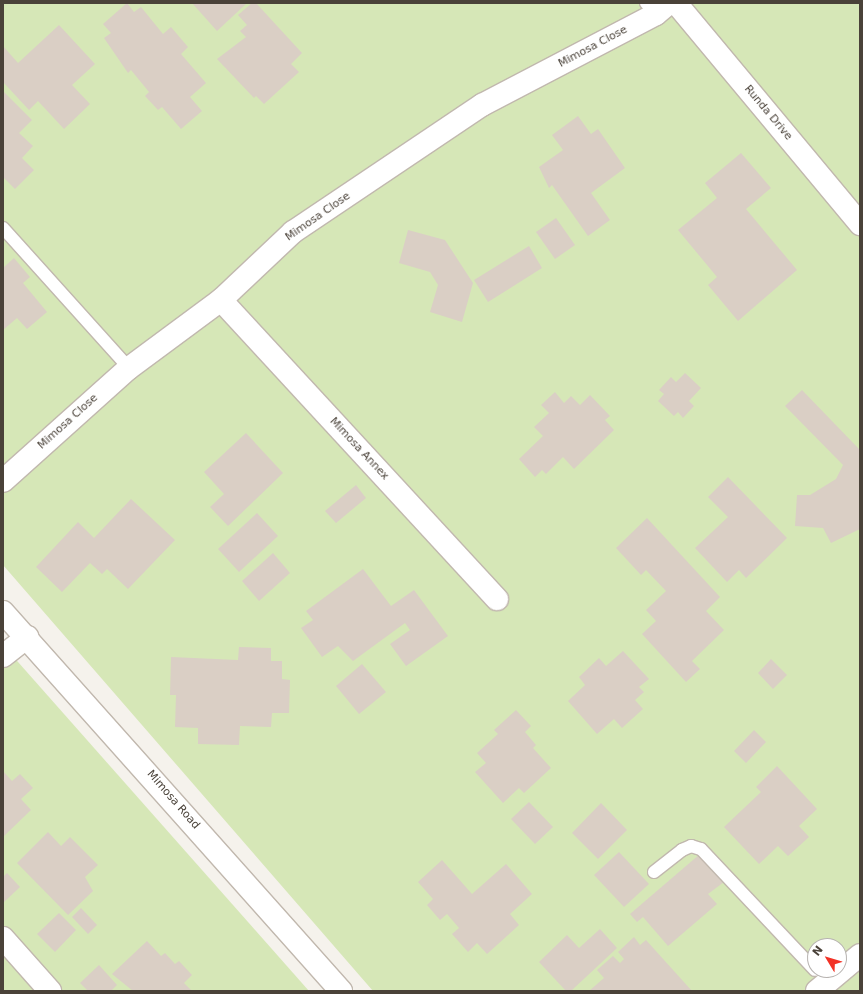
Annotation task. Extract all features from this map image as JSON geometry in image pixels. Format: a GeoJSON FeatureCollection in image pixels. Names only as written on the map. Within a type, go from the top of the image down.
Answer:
{"type":"FeatureCollection","features":[{"type":"Feature","properties":{"kind":"street","name":"Runda Drive"},"geometry":{"type":"LineString","coordinates":[[676,3],[860,224]]}},
{"type":"Feature","properties":{"kind":"street","name":"Mimosa Close"},"geometry":{"type":"LineString","coordinates":[[3,481],[129,368],[221,300],[294,232],[482,105],[657,7]]}},
{"type":"Feature","properties":{"kind":"street","name":"Mimosa Annex"},"geometry":{"type":"LineString","coordinates":[[221,300],[497,599]]}},
{"type":"Feature","properties":{"kind":"street","name":"Mimosa Road"},"geometry":{"type":"LineString","coordinates":[[4,616],[15,646],[88,704],[341,991]]}},
{"type":"Feature","properties":{"kind":"street"},"geometry":{"type":"LineString","coordinates":[[3,938],[50,991]]}},
{"type":"Feature","properties":{"kind":"street"},"geometry":{"type":"LineString","coordinates":[[847,962],[860,955]]}},
{"type":"Feature","properties":{"kind":"lane"},"geometry":{"type":"LineString","coordinates":[[3,228],[129,368]]}},
{"type":"Feature","properties":{"kind":"lane"},"geometry":{"type":"LineString","coordinates":[[654,872],[682,850],[691,846],[701,849],[807,965]]}},
{"type":"Feature","properties":{"kind":"green space"},"geometry":{"type":"Polygon","coordinates":[[[3,3],[860,3],[860,991],[373,991],[3,565],[3,3]]]}},
{"type":"Feature","properties":{"kind":"green space"},"geometry":{"type":"Polygon","coordinates":[[[3,645],[309,991],[3,991],[3,645]]]}},
{"type":"Feature","properties":{"kind":"building"},"geometry":{"type":"Polygon","coordinates":[[[127,3],[134,12],[141,7],[163,34],[171,27],[188,47],[181,54],[206,83],[190,97],[202,111],[181,129],[162,107],[158,110],[145,96],[149,92],[131,70],[128,73],[104,38],[111,33],[103,24],[127,3]]]}},
{"type":"Feature","properties":{"kind":"building"},"geometry":{"type":"Polygon","coordinates":[[[192,3],[247,3],[217,31],[192,3]]]}},
{"type":"Feature","properties":{"kind":"building"},"geometry":{"type":"Polygon","coordinates":[[[252,3],[256,3],[302,53],[291,64],[299,72],[264,104],[256,96],[254,98],[217,59],[246,37],[240,31],[247,25],[238,15],[252,3]]]}},
{"type":"Feature","properties":{"kind":"building"},"geometry":{"type":"Polygon","coordinates":[[[59,25],[95,64],[72,85],[90,104],[64,129],[38,101],[29,110],[3,82],[3,46],[18,63],[59,25]]]}},
{"type":"Feature","properties":{"kind":"building"},"geometry":{"type":"Polygon","coordinates":[[[3,91],[32,120],[19,133],[33,146],[22,158],[34,170],[15,189],[3,177],[3,91]]]}},
{"type":"Feature","properties":{"kind":"building"},"geometry":{"type":"Polygon","coordinates":[[[578,116],[591,134],[598,129],[625,168],[591,193],[610,220],[588,236],[552,185],[549,188],[539,167],[563,150],[552,135],[578,116]]]}},
{"type":"Feature","properties":{"kind":"building"},"geometry":{"type":"Polygon","coordinates":[[[741,153],[771,188],[746,209],[797,270],[738,321],[708,285],[717,277],[678,230],[717,198],[705,183],[741,153]]]}},
{"type":"Feature","properties":{"kind":"building"},"geometry":{"type":"Polygon","coordinates":[[[556,218],[575,245],[555,259],[536,232],[556,218]]]}},
{"type":"Feature","properties":{"kind":"building"},"geometry":{"type":"Polygon","coordinates":[[[408,230],[445,240],[473,283],[462,322],[430,312],[438,285],[430,272],[399,263],[408,230]]]}},
{"type":"Feature","properties":{"kind":"building"},"geometry":{"type":"Polygon","coordinates":[[[529,246],[542,268],[488,302],[474,280],[529,246]]]}},
{"type":"Feature","properties":{"kind":"building"},"geometry":{"type":"Polygon","coordinates":[[[14,258],[30,277],[23,283],[47,312],[27,329],[17,318],[3,330],[3,268],[14,258]]]}},
{"type":"Feature","properties":{"kind":"building"},"geometry":{"type":"Polygon","coordinates":[[[685,373],[701,388],[689,401],[694,406],[683,418],[678,412],[674,416],[658,401],[664,394],[659,390],[671,377],[676,382],[685,373]]]}},
{"type":"Feature","properties":{"kind":"building"},"geometry":{"type":"Polygon","coordinates":[[[802,390],[860,450],[860,529],[831,543],[823,528],[795,526],[797,495],[810,495],[836,479],[843,465],[785,406],[802,390]]]}},
{"type":"Feature","properties":{"kind":"building"},"geometry":{"type":"Polygon","coordinates":[[[555,392],[564,403],[571,396],[580,405],[590,395],[610,416],[605,420],[614,430],[574,469],[563,457],[546,474],[542,470],[535,477],[519,459],[543,436],[534,427],[549,413],[541,405],[555,392]]]}},
{"type":"Feature","properties":{"kind":"building"},"geometry":{"type":"Polygon","coordinates":[[[246,433],[283,473],[228,526],[210,507],[224,494],[204,472],[246,433]]]}},
{"type":"Feature","properties":{"kind":"building"},"geometry":{"type":"Polygon","coordinates":[[[728,477],[787,538],[746,578],[739,570],[727,582],[695,548],[728,517],[708,497],[728,477]]]}},
{"type":"Feature","properties":{"kind":"building"},"geometry":{"type":"Polygon","coordinates":[[[356,485],[366,498],[336,523],[325,511],[356,485]]]}},
{"type":"Feature","properties":{"kind":"building"},"geometry":{"type":"Polygon","coordinates":[[[131,499],[175,540],[128,589],[107,569],[102,574],[90,563],[62,592],[36,567],[78,522],[94,538],[131,499]]]}},
{"type":"Feature","properties":{"kind":"building"},"geometry":{"type":"Polygon","coordinates":[[[257,513],[278,536],[239,572],[218,549],[257,513]]]}},
{"type":"Feature","properties":{"kind":"building"},"geometry":{"type":"Polygon","coordinates":[[[647,518],[720,597],[706,611],[724,630],[692,661],[700,669],[686,682],[642,634],[656,621],[646,610],[666,591],[646,570],[641,575],[616,548],[647,518]]]}},
{"type":"Feature","properties":{"kind":"building"},"geometry":{"type":"Polygon","coordinates":[[[273,553],[290,573],[259,601],[242,581],[273,553]]]}},
{"type":"Feature","properties":{"kind":"building"},"geometry":{"type":"Polygon","coordinates":[[[363,569],[391,606],[414,590],[448,636],[406,666],[390,644],[410,630],[405,623],[353,661],[338,646],[322,657],[301,628],[313,620],[306,611],[363,569]]]}},
{"type":"Feature","properties":{"kind":"building"},"geometry":{"type":"Polygon","coordinates":[[[239,647],[271,648],[271,661],[282,661],[282,679],[290,680],[289,713],[272,713],[271,727],[240,726],[239,745],[198,744],[198,728],[175,727],[176,695],[170,695],[171,657],[238,660],[239,647]]]}},
{"type":"Feature","properties":{"kind":"building"},"geometry":{"type":"Polygon","coordinates":[[[623,651],[649,679],[639,687],[644,692],[635,700],[643,709],[622,728],[614,719],[597,734],[568,701],[585,685],[579,677],[599,658],[606,666],[623,651]]]}},
{"type":"Feature","properties":{"kind":"building"},"geometry":{"type":"Polygon","coordinates":[[[771,659],[787,675],[773,689],[758,673],[771,659]]]}},
{"type":"Feature","properties":{"kind":"building"},"geometry":{"type":"Polygon","coordinates":[[[362,664],[386,692],[359,714],[336,686],[362,664]]]}},
{"type":"Feature","properties":{"kind":"building"},"geometry":{"type":"Polygon","coordinates":[[[516,710],[531,726],[525,732],[536,745],[533,748],[551,768],[524,793],[519,788],[503,803],[475,772],[486,763],[477,753],[498,734],[494,730],[516,710]]]}},
{"type":"Feature","properties":{"kind":"building"},"geometry":{"type":"Polygon","coordinates":[[[754,730],[766,742],[746,763],[734,751],[754,730]]]}},
{"type":"Feature","properties":{"kind":"building"},"geometry":{"type":"Polygon","coordinates":[[[777,766],[817,809],[799,826],[809,837],[788,856],[778,846],[759,864],[724,827],[761,792],[756,787],[777,766]]]}},
{"type":"Feature","properties":{"kind":"building"},"geometry":{"type":"Polygon","coordinates":[[[3,771],[12,781],[20,774],[33,788],[21,799],[31,810],[3,837],[3,771]]]}},
{"type":"Feature","properties":{"kind":"building"},"geometry":{"type":"Polygon","coordinates":[[[529,802],[553,827],[535,844],[511,819],[529,802]]]}},
{"type":"Feature","properties":{"kind":"building"},"geometry":{"type":"Polygon","coordinates":[[[601,803],[627,830],[598,859],[572,833],[601,803]]]}},
{"type":"Feature","properties":{"kind":"building"},"geometry":{"type":"Polygon","coordinates":[[[48,832],[61,846],[70,837],[98,865],[85,877],[93,891],[68,915],[17,863],[48,832]]]}},
{"type":"Feature","properties":{"kind":"building"},"geometry":{"type":"Polygon","coordinates":[[[619,852],[649,884],[624,907],[594,875],[619,852]]]}},
{"type":"Feature","properties":{"kind":"building"},"geometry":{"type":"Polygon","coordinates":[[[700,854],[724,882],[708,894],[717,904],[668,946],[643,917],[637,922],[630,914],[700,854]]]}},
{"type":"Feature","properties":{"kind":"building"},"geometry":{"type":"Polygon","coordinates":[[[442,860],[472,894],[506,864],[532,894],[510,914],[519,925],[487,954],[477,943],[468,952],[452,934],[459,928],[447,914],[440,920],[427,905],[433,899],[418,882],[442,860]]]}},
{"type":"Feature","properties":{"kind":"building"},"geometry":{"type":"Polygon","coordinates":[[[7,873],[20,887],[3,903],[3,877],[7,873]]]}},
{"type":"Feature","properties":{"kind":"building"},"geometry":{"type":"Polygon","coordinates":[[[81,908],[97,925],[88,934],[72,917],[81,908]]]}},
{"type":"Feature","properties":{"kind":"building"},"geometry":{"type":"Polygon","coordinates":[[[59,913],[76,930],[55,952],[37,934],[59,913]]]}},
{"type":"Feature","properties":{"kind":"building"},"geometry":{"type":"Polygon","coordinates":[[[600,929],[617,948],[571,991],[566,991],[539,962],[567,935],[579,948],[600,929]]]}},
{"type":"Feature","properties":{"kind":"building"},"geometry":{"type":"Polygon","coordinates":[[[634,937],[640,945],[646,940],[692,991],[589,991],[604,978],[597,970],[613,956],[620,963],[624,959],[618,952],[634,937]]]}},
{"type":"Feature","properties":{"kind":"building"},"geometry":{"type":"Polygon","coordinates":[[[147,941],[161,956],[165,953],[175,964],[179,961],[192,975],[184,983],[192,991],[133,991],[112,974],[147,941]]]}},
{"type":"Feature","properties":{"kind":"building"},"geometry":{"type":"Polygon","coordinates":[[[99,965],[117,985],[111,991],[88,991],[80,983],[99,965]]]}}]}
